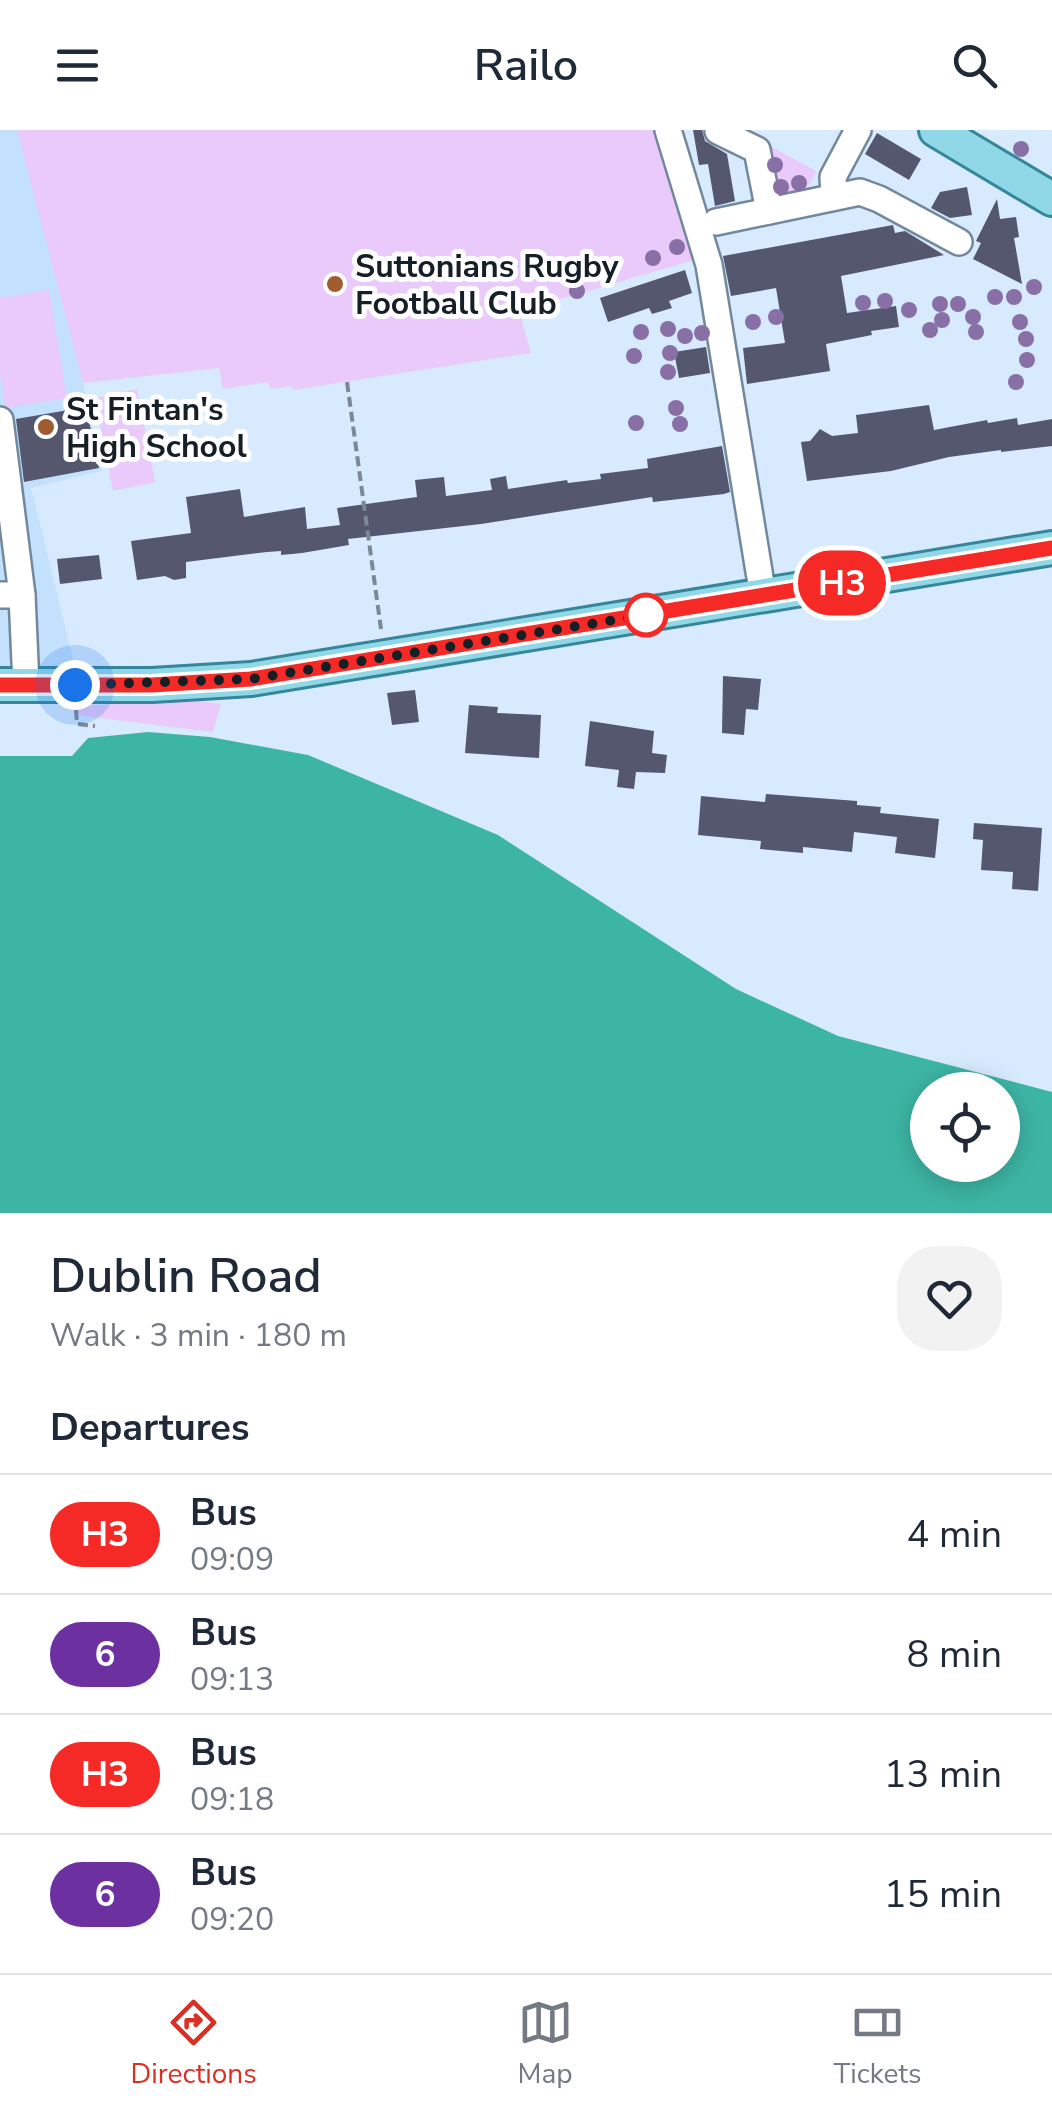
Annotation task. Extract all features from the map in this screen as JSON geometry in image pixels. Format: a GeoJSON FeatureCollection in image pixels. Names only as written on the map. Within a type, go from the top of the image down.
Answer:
{"type":"FeatureCollection","features":[{"type":"Feature","properties":{"kind":"main road"},"geometry":{"type":"LineString","coordinates":[[936,130],[1052,199]]}},
{"type":"Feature","properties":{"kind":"main road"},"geometry":{"type":"LineString","coordinates":[[13,685],[152,685],[251,679],[1052,548]]}},
{"type":"Feature","properties":{"kind":"street"},"geometry":{"type":"LineString","coordinates":[[668,130],[713,281],[764,596]]}},
{"type":"Feature","properties":{"kind":"street"},"geometry":{"type":"LineString","coordinates":[[834,197],[833,177],[858,130]]}},
{"type":"Feature","properties":{"kind":"street"},"geometry":{"type":"LineString","coordinates":[[718,131],[757,150],[754,167],[769,211]]}},
{"type":"Feature","properties":{"kind":"street"},"geometry":{"type":"LineString","coordinates":[[716,222],[860,192],[958,242]]}},
{"type":"Feature","properties":{"kind":"street"},"geometry":{"type":"LineString","coordinates":[[1,435],[13,685]]}},
{"type":"Feature","properties":{"kind":"path"},"geometry":{"type":"LineString","coordinates":[[347,382],[385,656]]}},
{"type":"Feature","properties":{"kind":"path"},"geometry":{"type":"LineString","coordinates":[[76,714],[77,724],[95,726]]}},
{"type":"Feature","properties":{"kind":"shaded area","name":"St Fintan's High School"},"geometry":{"type":"Polygon","coordinates":[[[0,130],[17,130],[22,145],[102,471],[31,488],[75,667],[0,666],[0,130]]]}},
{"type":"Feature","properties":{"kind":"shaded area","name":"Suttonians Rugby Football Club"},"geometry":{"type":"Polygon","coordinates":[[[17,130],[674,130],[715,254],[519,311],[531,353],[293,390],[292,386],[270,389],[268,382],[223,389],[219,368],[83,383],[17,130]]]}},
{"type":"Feature","properties":{"kind":"shaded area"},"geometry":{"type":"Polygon","coordinates":[[[762,142],[816,171],[810,183],[797,191],[778,194],[762,142]]]}},
{"type":"Feature","properties":{"kind":"shaded area"},"geometry":{"type":"Polygon","coordinates":[[[49,290],[67,398],[6,408],[0,375],[0,298],[49,290]]]}},
{"type":"Feature","properties":{"kind":"shaded area"},"geometry":{"type":"Polygon","coordinates":[[[137,389],[155,482],[113,491],[95,398],[137,389]]]}},
{"type":"Feature","properties":{"kind":"shaded area"},"geometry":{"type":"Polygon","coordinates":[[[193,700],[221,704],[213,732],[76,715],[79,706],[193,700]]]}},
{"type":"Feature","properties":{"kind":"shaded area"},"geometry":{"type":"Polygon","coordinates":[[[148,732],[210,737],[308,755],[498,835],[736,989],[838,1036],[976,1072],[910,1072],[910,1182],[1020,1182],[1020,1084],[1052,1092],[1052,1213],[0,1213],[0,756],[72,756],[88,738],[148,732]]]}},
{"type":"Feature","properties":{"kind":"building"},"geometry":{"type":"Polygon","coordinates":[[[693,130],[702,130],[705,141],[727,154],[735,201],[715,206],[708,164],[699,165],[693,130]]]}},
{"type":"Feature","properties":{"kind":"building"},"geometry":{"type":"Polygon","coordinates":[[[877,133],[921,159],[909,180],[865,154],[877,133]]]}},
{"type":"Feature","properties":{"kind":"building"},"geometry":{"type":"Polygon","coordinates":[[[967,187],[972,215],[950,218],[931,208],[940,192],[967,187]]]}},
{"type":"Feature","properties":{"kind":"building"},"geometry":{"type":"Polygon","coordinates":[[[997,199],[1000,219],[1016,217],[1019,237],[1014,238],[1022,284],[973,259],[981,243],[976,241],[997,199]]]}},
{"type":"Feature","properties":{"kind":"building"},"geometry":{"type":"Polygon","coordinates":[[[893,225],[895,233],[905,231],[944,255],[841,276],[847,313],[896,306],[899,327],[826,344],[830,371],[747,384],[743,348],[785,343],[776,288],[731,296],[723,256],[893,225]]]}},
{"type":"Feature","properties":{"kind":"building"},"geometry":{"type":"Polygon","coordinates":[[[685,270],[692,293],[669,301],[672,308],[652,314],[649,308],[608,322],[600,298],[685,270]]]}},
{"type":"Feature","properties":{"kind":"building"},"geometry":{"type":"Polygon","coordinates":[[[706,347],[710,373],[679,378],[674,352],[706,347]]]}},
{"type":"Feature","properties":{"kind":"building"},"geometry":{"type":"Polygon","coordinates":[[[929,405],[934,430],[987,420],[988,423],[1017,418],[1018,425],[1052,419],[1052,446],[949,457],[891,471],[807,481],[801,442],[810,441],[820,429],[832,436],[858,433],[856,415],[929,405]]]}},
{"type":"Feature","properties":{"kind":"building"},"geometry":{"type":"Polygon","coordinates":[[[86,407],[99,468],[24,482],[16,419],[86,407]]]}},
{"type":"Feature","properties":{"kind":"building"},"geometry":{"type":"Polygon","coordinates":[[[722,446],[730,492],[724,494],[653,502],[652,497],[481,524],[348,539],[349,545],[302,553],[267,552],[186,562],[186,578],[137,580],[131,541],[191,533],[186,497],[240,489],[244,517],[305,507],[307,529],[340,525],[337,508],[417,497],[415,480],[444,477],[446,496],[492,490],[490,479],[506,476],[508,489],[567,480],[568,483],[648,468],[647,459],[722,446]]]}},
{"type":"Feature","properties":{"kind":"building"},"geometry":{"type":"Polygon","coordinates":[[[99,555],[102,579],[60,584],[57,559],[99,555]]]}},
{"type":"Feature","properties":{"kind":"building"},"geometry":{"type":"Polygon","coordinates":[[[723,676],[761,679],[758,710],[746,709],[744,735],[722,733],[723,676]]]}},
{"type":"Feature","properties":{"kind":"building"},"geometry":{"type":"Polygon","coordinates":[[[415,690],[419,722],[392,725],[387,693],[415,690]]]}},
{"type":"Feature","properties":{"kind":"building"},"geometry":{"type":"Polygon","coordinates":[[[469,705],[498,707],[497,713],[541,715],[539,758],[465,753],[469,705]]]}},
{"type":"Feature","properties":{"kind":"building"},"geometry":{"type":"Polygon","coordinates":[[[590,721],[654,731],[652,753],[667,755],[665,773],[636,772],[634,789],[617,787],[619,770],[585,766],[590,721]]]}},
{"type":"Feature","properties":{"kind":"building"},"geometry":{"type":"Polygon","coordinates":[[[766,794],[857,801],[857,805],[881,807],[880,813],[939,819],[935,858],[895,853],[897,837],[854,832],[852,852],[803,847],[803,853],[760,849],[761,841],[698,835],[701,796],[765,802],[766,794]]]}},
{"type":"Feature","properties":{"kind":"building"},"geometry":{"type":"Polygon","coordinates":[[[974,823],[1042,828],[1038,891],[1012,889],[1013,872],[981,870],[983,840],[973,839],[974,823]]]}},
{"type":"Feature","properties":{"kind":"bus line","name":"H3"},"geometry":{"type":"LineString","coordinates":[[0,685],[152,685],[251,679],[1052,548]]}},
{"type":"Feature","properties":{"kind":"place","name":"Suttonians Rugby Football Club"},"geometry":{"type":"Point","coordinates":[335,284]}},
{"type":"Feature","properties":{"kind":"place","name":"St Fintan's High School"},"geometry":{"type":"Point","coordinates":[46,427]}},
{"type":"Feature","properties":{"kind":"route"},"geometry":{"type":"LineString","coordinates":[[75,685],[251,679],[646,615]]}}]}
